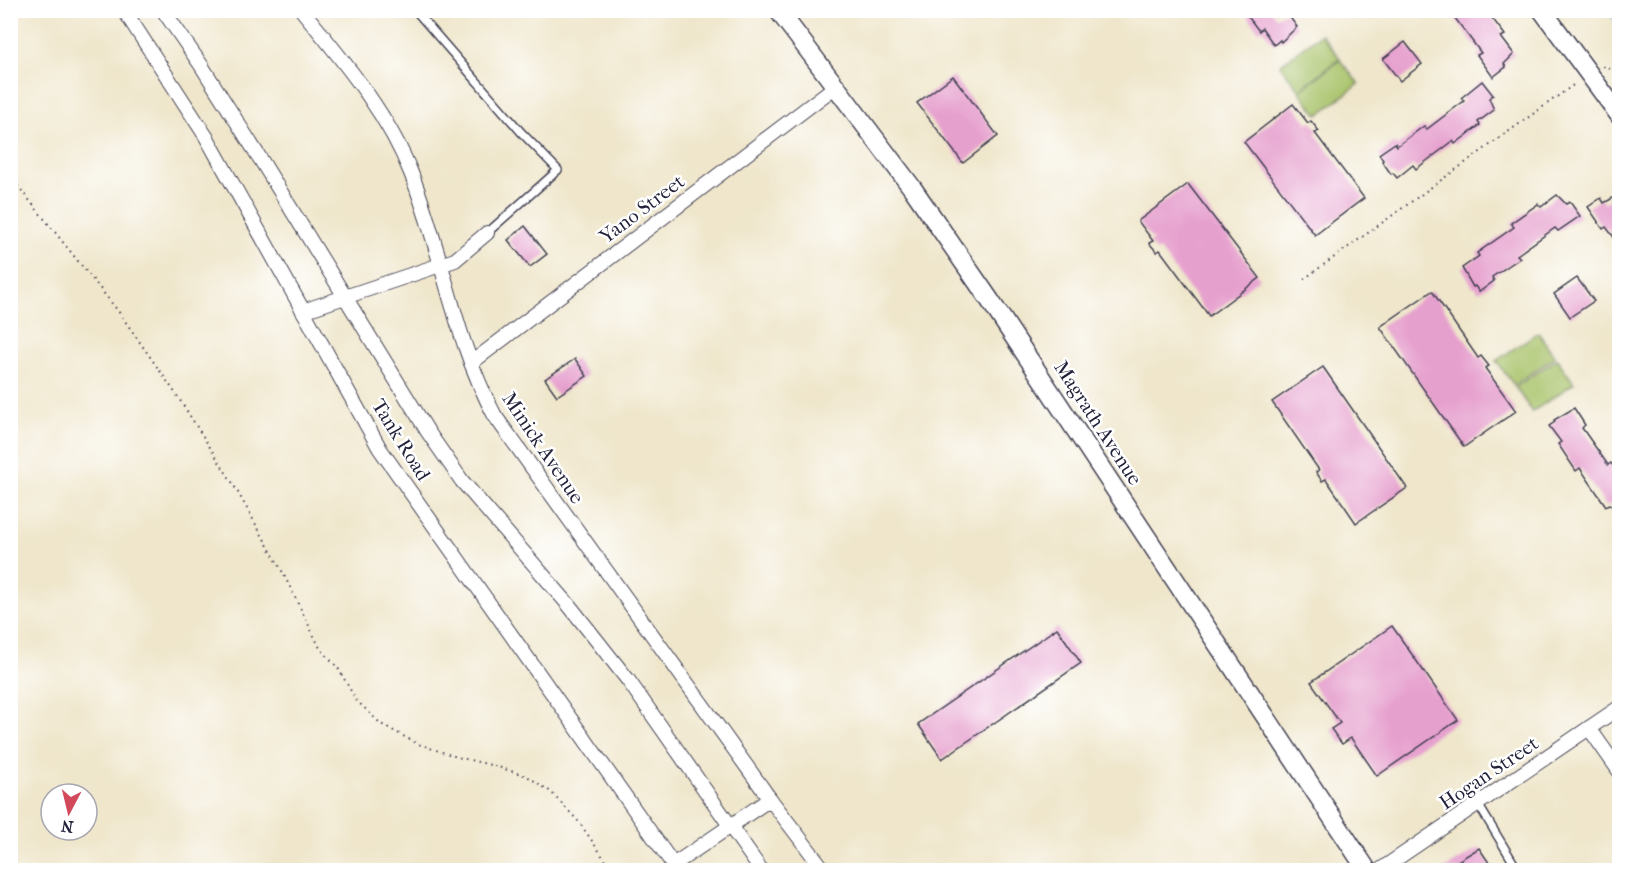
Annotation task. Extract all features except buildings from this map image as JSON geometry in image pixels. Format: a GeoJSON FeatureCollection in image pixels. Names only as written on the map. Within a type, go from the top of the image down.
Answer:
{"type":"FeatureCollection","features":[{"type":"Feature","properties":{"kind":"main road","name":"Magrath Avenue"},"geometry":{"type":"LineString","coordinates":[[778,10],[913,189],[989,298],[1367,870]]}},
{"type":"Feature","properties":{"kind":"main road"},"geometry":{"type":"LineString","coordinates":[[1542,10],[1620,116]]}},
{"type":"Feature","properties":{"kind":"street","name":"Tank Road"},"geometry":{"type":"LineString","coordinates":[[124,10],[207,138],[380,449],[675,868]]}},
{"type":"Feature","properties":{"kind":"street"},"geometry":{"type":"LineString","coordinates":[[163,10],[243,131],[428,432],[462,481],[568,604],[628,680],[761,870]]}},
{"type":"Feature","properties":{"kind":"street","name":"Minick Avenue"},"geometry":{"type":"LineString","coordinates":[[302,10],[361,86],[398,145],[412,174],[471,363],[488,403],[504,430],[770,799],[824,870]]}},
{"type":"Feature","properties":{"kind":"street","name":"Yano Street"},"geometry":{"type":"LineString","coordinates":[[471,363],[836,86]]}},
{"type":"Feature","properties":{"kind":"street"},"geometry":{"type":"LineString","coordinates":[[303,311],[455,260],[487,234]]}},
{"type":"Feature","properties":{"kind":"street","name":"Hogan Street"},"geometry":{"type":"LineString","coordinates":[[1380,870],[1620,707]]}},
{"type":"Feature","properties":{"kind":"street"},"geometry":{"type":"LineString","coordinates":[[1589,728],[1620,772]]}},
{"type":"Feature","properties":{"kind":"street"},"geometry":{"type":"LineString","coordinates":[[675,868],[730,825],[770,799]]}},
{"type":"Feature","properties":{"kind":"lane"},"geometry":{"type":"LineString","coordinates":[[415,10],[521,132],[558,170],[487,234]]}},
{"type":"Feature","properties":{"kind":"lane"},"geometry":{"type":"LineString","coordinates":[[1478,804],[1518,870]]}},
{"type":"Feature","properties":{"kind":"path"},"geometry":{"type":"LineString","coordinates":[[1304,279],[1599,66],[1620,73]]}},
{"type":"Feature","properties":{"kind":"path"},"geometry":{"type":"LineString","coordinates":[[10,176],[118,311],[176,394],[232,482],[281,569],[320,648],[338,668],[356,700],[381,724],[418,744],[526,776],[551,792],[579,822],[612,870]]}},
{"type":"Feature","properties":{"kind":"green space"},"geometry":{"type":"Polygon","coordinates":[[[1321,34],[1340,58],[1299,90],[1280,65],[1321,34]]]}},
{"type":"Feature","properties":{"kind":"green space"},"geometry":{"type":"Polygon","coordinates":[[[1340,60],[1359,84],[1318,115],[1299,91],[1340,60]]]}},
{"type":"Feature","properties":{"kind":"green space"},"geometry":{"type":"Polygon","coordinates":[[[1538,332],[1555,357],[1514,385],[1496,361],[1538,332]]]}},
{"type":"Feature","properties":{"kind":"green space"},"geometry":{"type":"Polygon","coordinates":[[[1557,359],[1574,383],[1532,412],[1515,387],[1557,359]]]}},
{"type":"Feature","properties":{"kind":"waterway"},"geometry":{"type":"LineString","coordinates":[[1608,10],[1620,24]]}}]}
